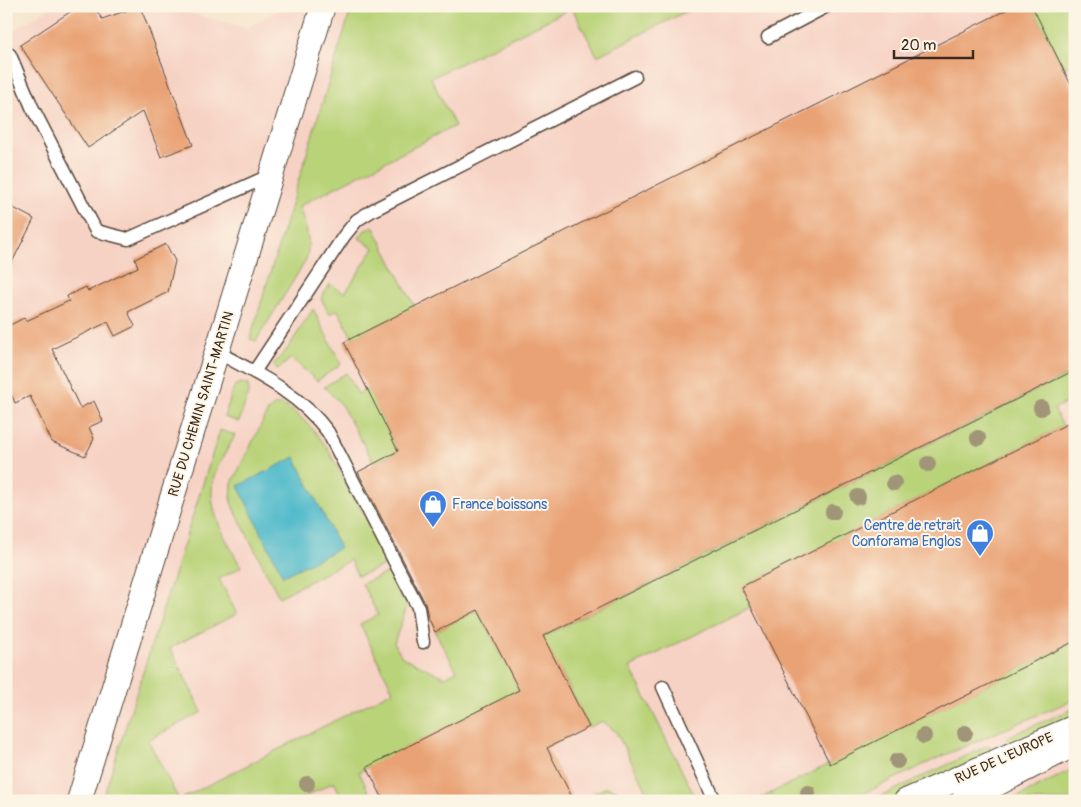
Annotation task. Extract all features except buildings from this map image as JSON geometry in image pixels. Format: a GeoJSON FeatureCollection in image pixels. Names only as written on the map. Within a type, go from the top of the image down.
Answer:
{"type":"FeatureCollection","features":[{"type":"Feature","properties":{"kind":"street","name":"RUE DU CHEMIN SAINT-MARTIN"},"geometry":{"type":"LineString","coordinates":[[80,801],[323,6]]}},
{"type":"Feature","properties":{"kind":"street","name":"RUE DE L'EUROPE"},"geometry":{"type":"LineString","coordinates":[[906,801],[1075,726]]}},
{"type":"Feature","properties":{"kind":"street","name":"RUE DE L'EUROPE"},"geometry":{"type":"LineString","coordinates":[[963,801],[1075,744]]}},
{"type":"Feature","properties":{"kind":"lane"},"geometry":{"type":"LineString","coordinates":[[768,37],[827,6]]}},
{"type":"Feature","properties":{"kind":"lane"},"geometry":{"type":"LineString","coordinates":[[6,52],[10,55],[32,107],[96,230],[128,239],[271,175]]}},
{"type":"Feature","properties":{"kind":"lane"},"geometry":{"type":"LineString","coordinates":[[254,372],[344,236],[357,220],[373,210],[635,77]]}},
{"type":"Feature","properties":{"kind":"lane"},"geometry":{"type":"LineString","coordinates":[[217,352],[273,382],[301,402],[328,432],[418,607],[423,642]]}},
{"type":"Feature","properties":{"kind":"lane"},"geometry":{"type":"LineString","coordinates":[[663,687],[715,801]]}},
{"type":"Feature","properties":{"kind":"shaded area"},"geometry":{"type":"Polygon","coordinates":[[[53,6],[164,6],[247,28],[283,6],[1075,6],[1075,801],[6,801],[6,26],[15,30],[53,6]]]}},
{"type":"Feature","properties":{"kind":"green space"},"geometry":{"type":"Polygon","coordinates":[[[352,6],[697,6],[597,56],[572,8],[431,78],[455,126],[299,206],[308,240],[305,262],[256,341],[250,339],[352,6]]]}},
{"type":"Feature","properties":{"kind":"green space"},"geometry":{"type":"Polygon","coordinates":[[[1032,6],[1075,6],[1075,63],[1063,68],[1032,6]]]}},
{"type":"Feature","properties":{"kind":"green space"},"geometry":{"type":"Polygon","coordinates":[[[373,226],[415,307],[352,338],[338,310],[329,314],[321,298],[330,284],[345,293],[374,248],[359,238],[365,230],[373,226]]]}},
{"type":"Feature","properties":{"kind":"green space"},"geometry":{"type":"Polygon","coordinates":[[[313,309],[341,364],[317,381],[291,358],[278,370],[273,365],[288,348],[313,309]]]}},
{"type":"Feature","properties":{"kind":"green space"},"geometry":{"type":"Polygon","coordinates":[[[1075,371],[1075,398],[1054,409],[1063,426],[742,587],[751,607],[630,667],[697,801],[652,801],[616,732],[603,721],[589,727],[560,669],[359,772],[373,801],[344,801],[334,782],[297,801],[102,801],[220,430],[235,435],[214,477],[212,501],[219,524],[241,567],[219,579],[237,614],[170,648],[202,712],[148,740],[179,800],[393,691],[360,624],[378,615],[362,584],[393,570],[409,601],[394,643],[402,657],[445,677],[457,671],[435,632],[478,610],[502,657],[1075,371]]]}},
{"type":"Feature","properties":{"kind":"green space"},"geometry":{"type":"Polygon","coordinates":[[[346,373],[358,394],[368,389],[398,451],[374,463],[340,403],[324,387],[346,373]]]}},
{"type":"Feature","properties":{"kind":"green space"},"geometry":{"type":"Polygon","coordinates":[[[242,383],[248,385],[249,391],[239,422],[224,417],[235,385],[242,383]]]}},
{"type":"Feature","properties":{"kind":"green space"},"geometry":{"type":"Polygon","coordinates":[[[281,404],[300,417],[326,446],[391,563],[358,576],[350,560],[279,597],[231,503],[232,483],[268,411],[274,406],[281,404]]]}},
{"type":"Feature","properties":{"kind":"green space"},"geometry":{"type":"Polygon","coordinates":[[[1075,641],[1075,699],[938,758],[848,801],[755,801],[1075,641]]]}},
{"type":"Feature","properties":{"kind":"green space"},"geometry":{"type":"Polygon","coordinates":[[[1075,708],[1075,719],[1011,746],[1007,737],[1075,708]]]}},
{"type":"Feature","properties":{"kind":"green space"},"geometry":{"type":"Polygon","coordinates":[[[989,745],[994,753],[890,801],[871,801],[989,745]]]}},
{"type":"Feature","properties":{"kind":"green space"},"geometry":{"type":"Polygon","coordinates":[[[1075,768],[1075,801],[1010,801],[1075,768]]]}},
{"type":"Feature","properties":{"kind":"green space"},"geometry":{"type":"Polygon","coordinates":[[[607,787],[618,791],[622,801],[598,801],[594,793],[607,787]]]}},
{"type":"Feature","properties":{"kind":"water"},"geometry":{"type":"Polygon","coordinates":[[[295,457],[340,548],[283,576],[238,486],[295,457]]]}},
{"type":"Feature","properties":{"kind":"place","name":"France boissons"},"geometry":{"type":"Point","coordinates":[433,528]}},
{"type":"Feature","properties":{"kind":"place","name":"Centre de retrait Conforama Englos"},"geometry":{"type":"Point","coordinates":[980,557]}}]}
